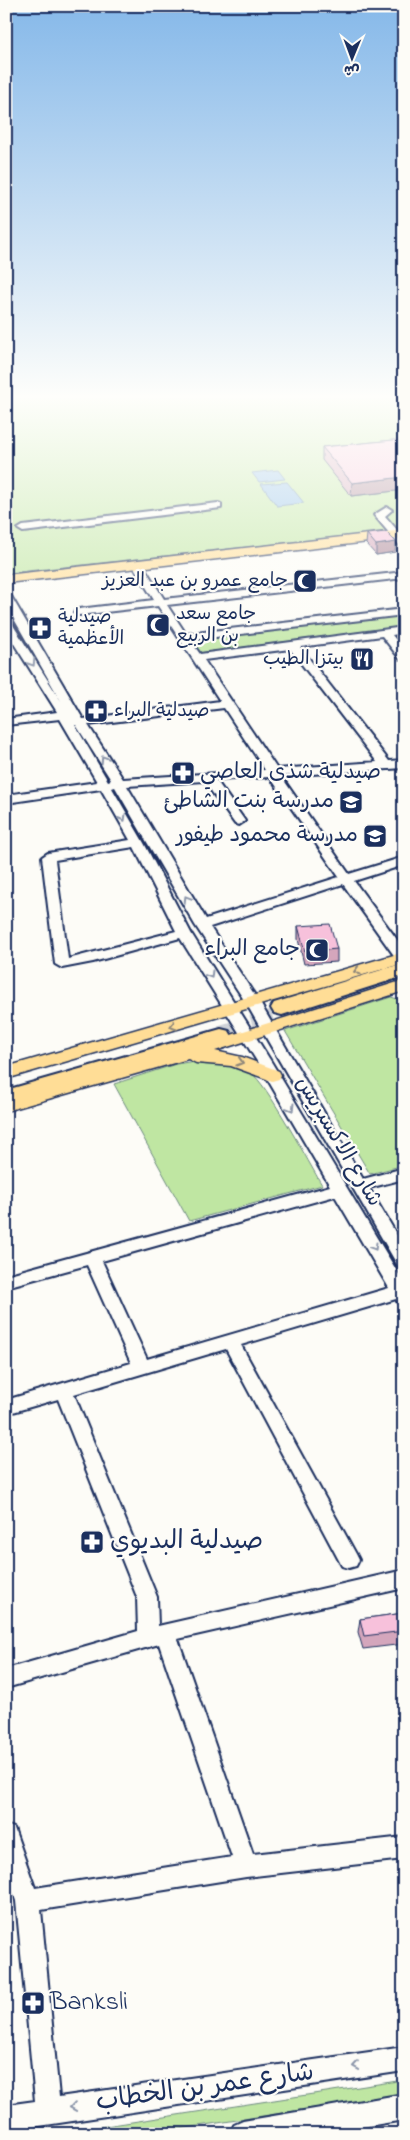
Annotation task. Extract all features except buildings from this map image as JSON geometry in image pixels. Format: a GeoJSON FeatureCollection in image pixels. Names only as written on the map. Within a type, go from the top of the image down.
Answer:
{"type":"FeatureCollection","features":[{"type":"Feature","properties":{"kind":"highway"},"geometry":{"type":"LineString","coordinates":[[401,986],[286,1012],[404,969]]}},
{"type":"Feature","properties":{"kind":"highway"},"geometry":{"type":"LineString","coordinates":[[6,1086],[220,1031],[6,1098]]}},
{"type":"Feature","properties":{"kind":"main road"},"geometry":{"type":"LineString","coordinates":[[6,579],[399,534]]}},
{"type":"Feature","properties":{"kind":"main road"},"geometry":{"type":"LineString","coordinates":[[6,1073],[404,958]]}},
{"type":"Feature","properties":{"kind":"main road"},"geometry":{"type":"LineString","coordinates":[[6,1106],[248,1036],[401,986]]}},
{"type":"Feature","properties":{"kind":"main road"},"geometry":{"type":"LineString","coordinates":[[158,1062],[199,1057],[219,1057],[239,1061],[272,1075]]}},
{"type":"Feature","properties":{"kind":"street"},"geometry":{"type":"LineString","coordinates":[[23,529],[218,506]]}},
{"type":"Feature","properties":{"kind":"street"},"geometry":{"type":"LineString","coordinates":[[387,510],[380,515],[399,534],[404,545]]}},
{"type":"Feature","properties":{"kind":"street"},"geometry":{"type":"LineString","coordinates":[[137,564],[160,603],[273,773],[345,879],[404,958]]}},
{"type":"Feature","properties":{"kind":"street"},"geometry":{"type":"LineString","coordinates":[[79,612],[404,575]]}},
{"type":"Feature","properties":{"kind":"street"},"geometry":{"type":"LineString","coordinates":[[6,596],[202,925],[253,1002],[404,1262]]}},
{"type":"Feature","properties":{"kind":"street"},"geometry":{"type":"LineString","coordinates":[[184,638],[404,612]]}},
{"type":"Feature","properties":{"kind":"street","name":"شارع الاكسبريس"},"geometry":{"type":"LineString","coordinates":[[6,622],[64,715],[138,843],[184,933],[272,1075],[402,1293]]}},
{"type":"Feature","properties":{"kind":"street"},"geometry":{"type":"LineString","coordinates":[[196,658],[404,630]]}},
{"type":"Feature","properties":{"kind":"street"},"geometry":{"type":"LineString","coordinates":[[384,632],[404,657]]}},
{"type":"Feature","properties":{"kind":"street"},"geometry":{"type":"LineString","coordinates":[[293,645],[386,766]]}},
{"type":"Feature","properties":{"kind":"street"},"geometry":{"type":"LineString","coordinates":[[80,723],[227,704]]}},
{"type":"Feature","properties":{"kind":"street"},"geometry":{"type":"LineString","coordinates":[[6,722],[64,715]]}},
{"type":"Feature","properties":{"kind":"street"},"geometry":{"type":"LineString","coordinates":[[6,799],[119,783],[404,764]]}},
{"type":"Feature","properties":{"kind":"street"},"geometry":{"type":"LineString","coordinates":[[208,778],[239,821]]}},
{"type":"Feature","properties":{"kind":"street"},"geometry":{"type":"LineString","coordinates":[[138,843],[48,856],[62,964],[88,960],[184,933]]}},
{"type":"Feature","properties":{"kind":"street"},"geometry":{"type":"LineString","coordinates":[[202,925],[404,861]]}},
{"type":"Feature","properties":{"kind":"street"},"geometry":{"type":"LineString","coordinates":[[360,1185],[404,1173]]}},
{"type":"Feature","properties":{"kind":"street"},"geometry":{"type":"LineString","coordinates":[[6,1281],[340,1189]]}},
{"type":"Feature","properties":{"kind":"street"},"geometry":{"type":"LineString","coordinates":[[92,1258],[142,1367]]}},
{"type":"Feature","properties":{"kind":"street"},"geometry":{"type":"LineString","coordinates":[[6,1407],[402,1293]]}},
{"type":"Feature","properties":{"kind":"street"},"geometry":{"type":"LineString","coordinates":[[230,1341],[348,1560]]}},
{"type":"Feature","properties":{"kind":"street"},"geometry":{"type":"LineString","coordinates":[[63,1390],[147,1597],[157,1635],[246,1866]]}},
{"type":"Feature","properties":{"kind":"street"},"geometry":{"type":"LineString","coordinates":[[6,1679],[157,1635],[404,1579]]}},
{"type":"Feature","properties":{"kind":"street"},"geometry":{"type":"LineString","coordinates":[[6,1836],[28,1901],[48,2111]]}},
{"type":"Feature","properties":{"kind":"street"},"geometry":{"type":"LineString","coordinates":[[28,1901],[246,1866],[404,1848]]}},
{"type":"Feature","properties":{"kind":"street","name":"شارع عمر بن الخطاب"},"geometry":{"type":"LineString","coordinates":[[6,2118],[404,2059]]}},
{"type":"Feature","properties":{"kind":"street","name":"شارع عمر بن الخطاب"},"geometry":{"type":"LineString","coordinates":[[243,2134],[404,2107]]}},
{"type":"Feature","properties":{"kind":"green space"},"geometry":{"type":"Polygon","coordinates":[[[6,496],[404,496],[404,530],[8,573],[6,570],[6,496]]]}},
{"type":"Feature","properties":{"kind":"green space"},"geometry":{"type":"Polygon","coordinates":[[[404,614],[404,626],[199,653],[191,641],[404,614]]]}},
{"type":"Feature","properties":{"kind":"green space"},"geometry":{"type":"Polygon","coordinates":[[[391,997],[404,1001],[404,1165],[370,1174],[285,1031],[391,997]]]}},
{"type":"Feature","properties":{"kind":"green space"},"geometry":{"type":"Polygon","coordinates":[[[202,1060],[240,1068],[251,1073],[258,1080],[277,1107],[322,1185],[189,1221],[114,1084],[176,1064],[202,1060]]]}},
{"type":"Feature","properties":{"kind":"green space"},"geometry":{"type":"Polygon","coordinates":[[[404,2080],[404,2094],[147,2134],[54,2134],[404,2080]]]}},
{"type":"Feature","properties":{"kind":"water"},"geometry":{"type":"Polygon","coordinates":[[[270,496],[298,496],[304,503],[277,506],[270,496]]]}},
{"type":"Feature","properties":{"kind":"tunnel"},"geometry":{"type":"LineString","coordinates":[[221,1036],[291,1015]]}},
{"type":"Feature","properties":{"kind":"place","name":"جامع عمرو بن عبد العزيز"},"geometry":{"type":"Point","coordinates":[305,581]}},
{"type":"Feature","properties":{"kind":"place","name":"جامع سعد بن الربيع"},"geometry":{"type":"Point","coordinates":[158,625]}},
{"type":"Feature","properties":{"kind":"place","name":"صيدلية الأعظمية"},"geometry":{"type":"Point","coordinates":[40,628]}},
{"type":"Feature","properties":{"kind":"place","name":"بيتزا الطيب"},"geometry":{"type":"Point","coordinates":[362,659]}},
{"type":"Feature","properties":{"kind":"place","name":"صيدلية البراء"},"geometry":{"type":"Point","coordinates":[96,711]}},
{"type":"Feature","properties":{"kind":"place","name":"صيدلية شذى العاصي"},"geometry":{"type":"Point","coordinates":[183,773]}},
{"type":"Feature","properties":{"kind":"place","name":"مدرسة بنت الشاطئ"},"geometry":{"type":"Point","coordinates":[351,802]}},
{"type":"Feature","properties":{"kind":"place","name":"مدرسة محمود طيفور"},"geometry":{"type":"Point","coordinates":[375,836]}},
{"type":"Feature","properties":{"kind":"place","name":"جامع البراء"},"geometry":{"type":"Point","coordinates":[317,950]}},
{"type":"Feature","properties":{"kind":"place","name":"صيدلية البديوي"},"geometry":{"type":"Point","coordinates":[92,1542]}},
{"type":"Feature","properties":{"kind":"place","name":"Banksli"},"geometry":{"type":"Point","coordinates":[33,2003]}}]}
